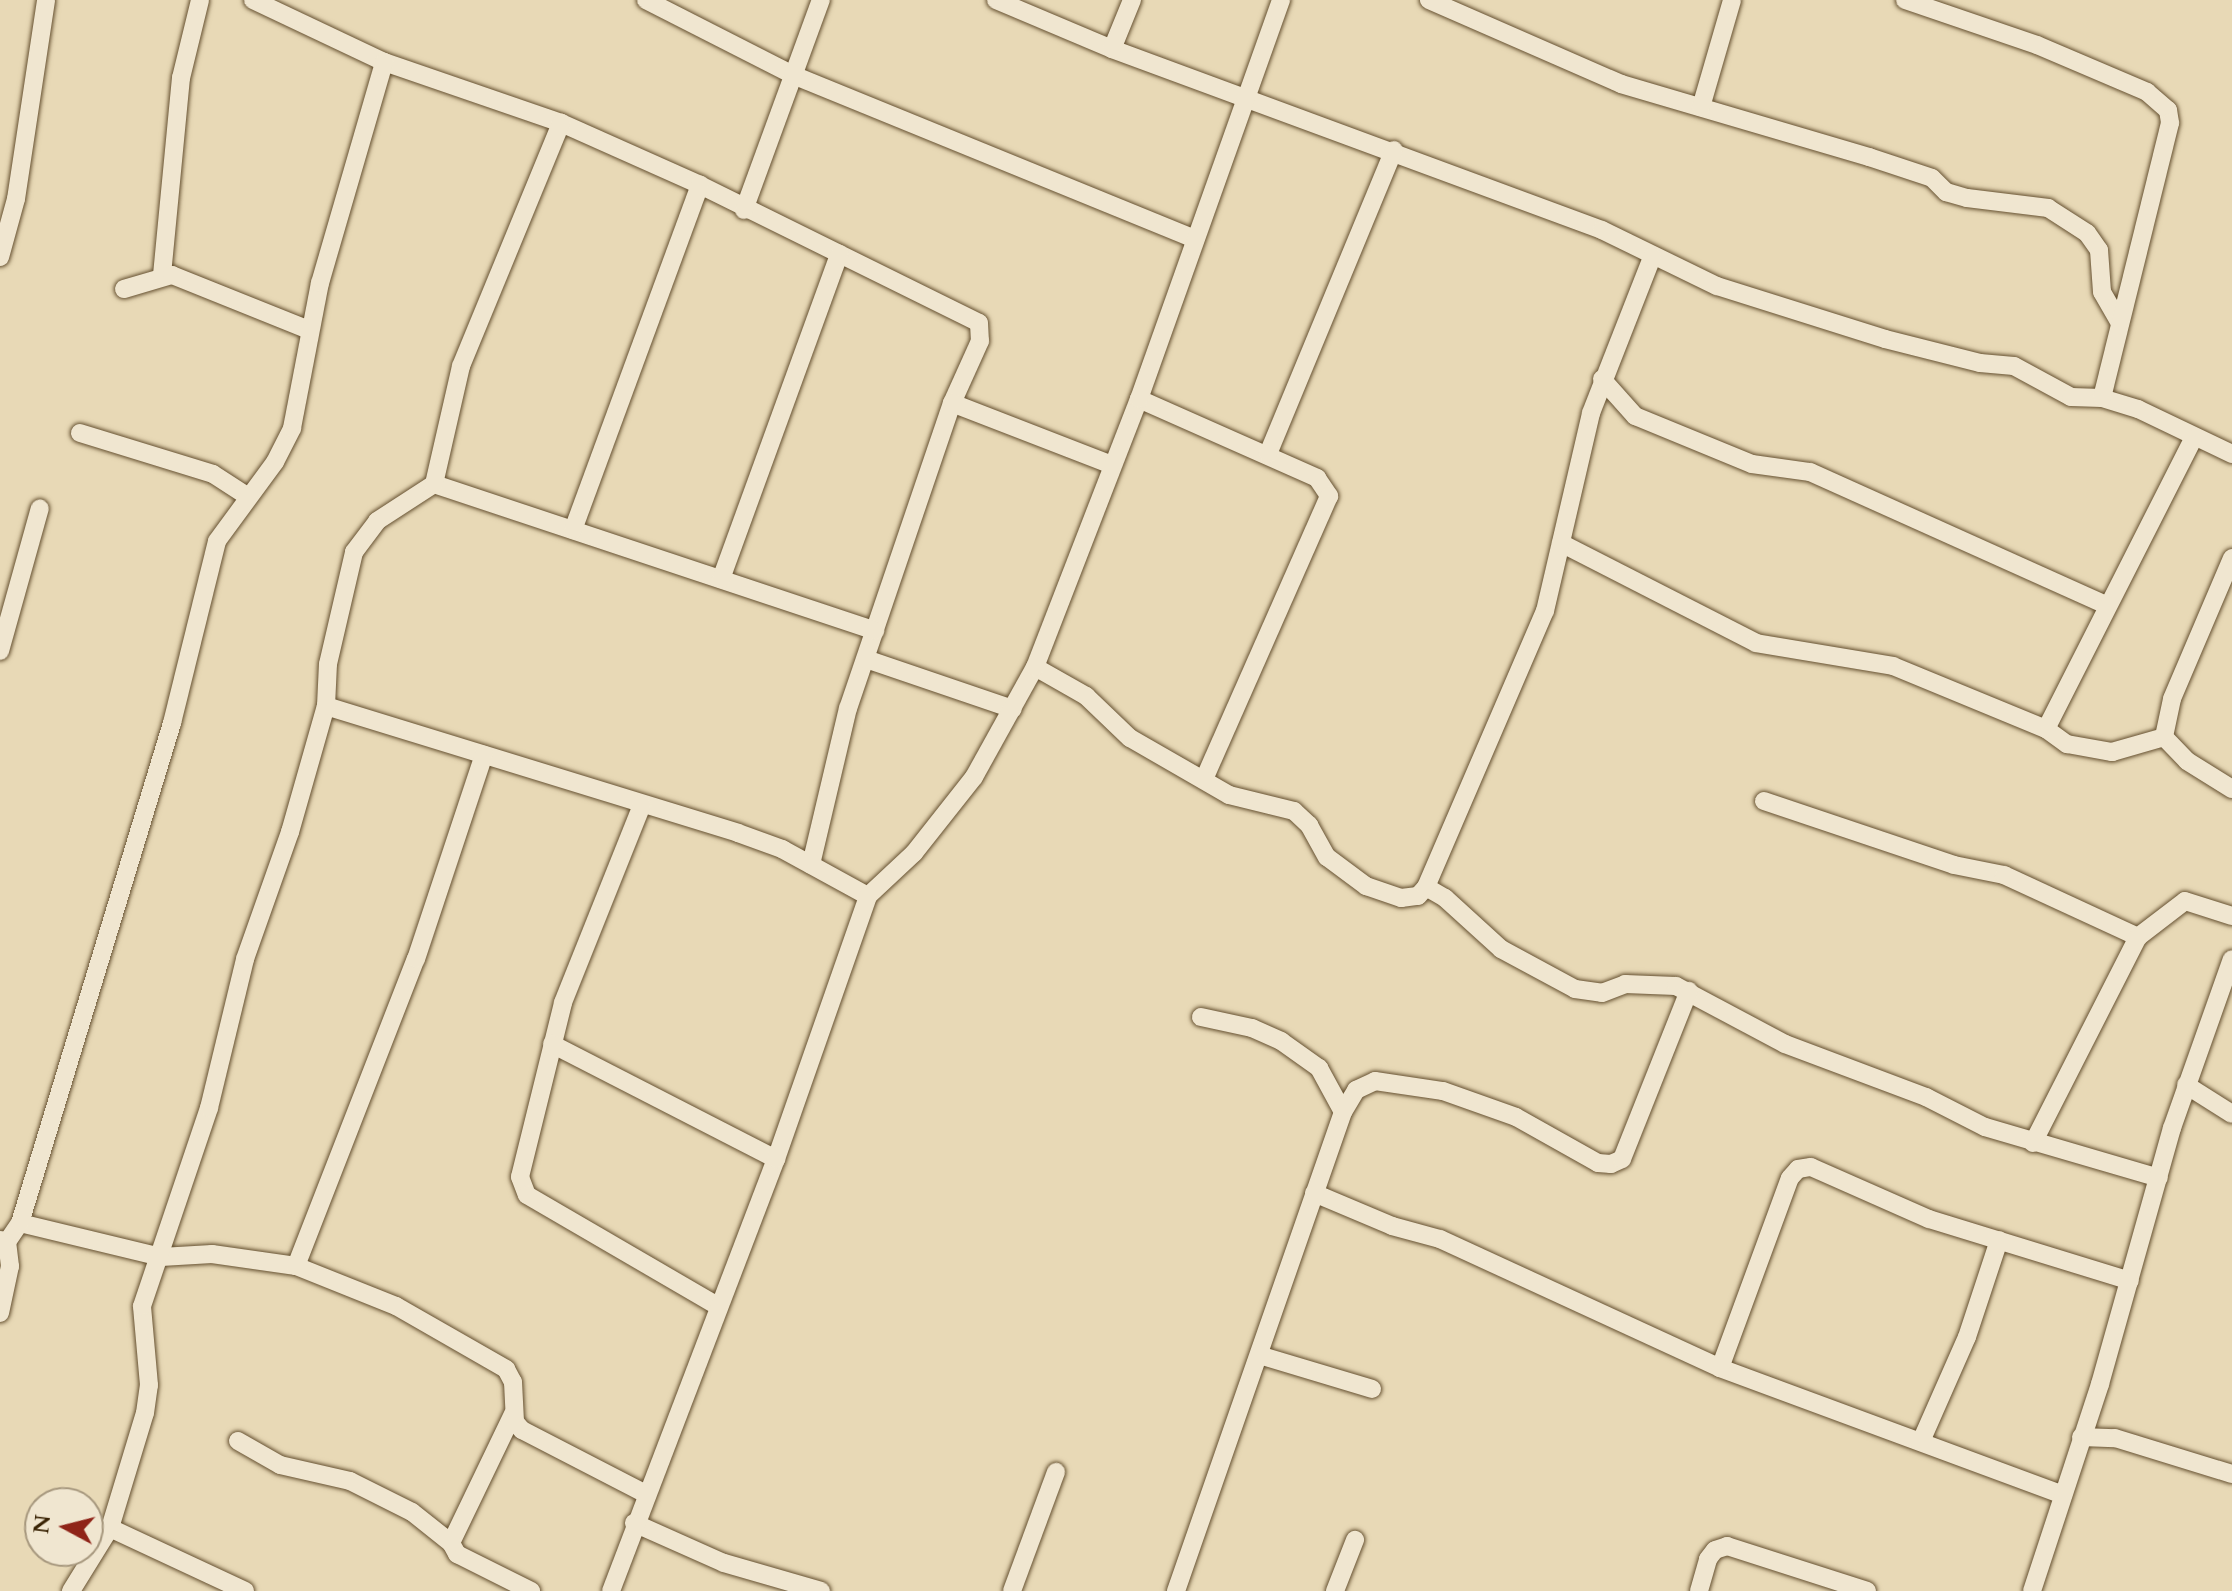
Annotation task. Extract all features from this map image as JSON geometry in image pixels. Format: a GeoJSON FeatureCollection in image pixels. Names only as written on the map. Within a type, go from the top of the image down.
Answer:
{"type":"FeatureCollection","features":[{"type":"Feature","properties":{"kind":"street"},"geometry":{"type":"LineString","coordinates":[[0,257],[16,199],[46,0]]}},
{"type":"Feature","properties":{"kind":"street"},"geometry":{"type":"LineString","coordinates":[[162,275],[181,78],[200,0]]}},
{"type":"Feature","properties":{"kind":"street"},"geometry":{"type":"LineString","coordinates":[[253,0],[384,62],[561,123],[700,185],[744,210],[979,323],[980,341],[952,403],[836,750],[811,865]]}},
{"type":"Feature","properties":{"kind":"street"},"geometry":{"type":"LineString","coordinates":[[646,0],[793,75],[1195,239]]}},
{"type":"Feature","properties":{"kind":"street"},"geometry":{"type":"LineString","coordinates":[[744,210],[821,0]]}},
{"type":"Feature","properties":{"kind":"street"},"geometry":{"type":"LineString","coordinates":[[996,0],[1112,49],[1244,94],[1602,230],[1717,286],[1885,339],[1980,363],[2014,366],[2071,397],[2102,398],[2138,409],[2193,439],[2232,454]]}},
{"type":"Feature","properties":{"kind":"street"},"geometry":{"type":"LineString","coordinates":[[1112,49],[1132,0]]}},
{"type":"Feature","properties":{"kind":"street"},"geometry":{"type":"LineString","coordinates":[[611,1591],[634,1523],[776,1159],[868,896],[941,821],[1013,709],[1035,667],[1139,399],[1244,94],[1281,0]]}},
{"type":"Feature","properties":{"kind":"street"},"geometry":{"type":"LineString","coordinates":[[1429,0],[1621,84],[1932,178],[1946,192],[1967,198],[2048,208],[2087,233],[2099,250],[2102,292],[2120,323]]}},
{"type":"Feature","properties":{"kind":"street"},"geometry":{"type":"LineString","coordinates":[[1701,107],[1732,0]]}},
{"type":"Feature","properties":{"kind":"street"},"geometry":{"type":"LineString","coordinates":[[1905,0],[2037,45],[2147,92],[2168,110],[2170,123],[2102,398]]}},
{"type":"Feature","properties":{"kind":"street"},"geometry":{"type":"LineString","coordinates":[[0,1313],[10,1266],[4,1241],[20,1223],[172,723],[217,541],[247,496],[275,462],[292,428],[309,330],[384,62]]}},
{"type":"Feature","properties":{"kind":"street"},"geometry":{"type":"LineString","coordinates":[[71,1591],[110,1528],[148,1400],[140,1322],[209,1108],[245,959],[290,832],[326,706],[328,664],[354,552],[377,521],[434,484],[461,366],[561,123]]}},
{"type":"Feature","properties":{"kind":"street"},"geometry":{"type":"LineString","coordinates":[[1268,454],[1394,150]]}},
{"type":"Feature","properties":{"kind":"street"},"geometry":{"type":"LineString","coordinates":[[573,530],[700,185]]}},
{"type":"Feature","properties":{"kind":"street"},"geometry":{"type":"LineString","coordinates":[[721,579],[839,254]]}},
{"type":"Feature","properties":{"kind":"street"},"geometry":{"type":"LineString","coordinates":[[1035,667],[1086,696],[1130,738],[1229,795],[1294,811],[1309,825],[1327,857],[1366,886],[1401,898],[1418,896],[1426,887],[1545,611],[1602,379],[1652,257]]}},
{"type":"Feature","properties":{"kind":"street"},"geometry":{"type":"LineString","coordinates":[[124,289],[162,275],[309,330]]}},
{"type":"Feature","properties":{"kind":"street"},"geometry":{"type":"LineString","coordinates":[[1602,379],[1635,416],[1752,464],[1810,472],[2106,605]]}},
{"type":"Feature","properties":{"kind":"street"},"geometry":{"type":"LineString","coordinates":[[1139,399],[1317,478],[1329,496],[1204,779]]}},
{"type":"Feature","properties":{"kind":"street"},"geometry":{"type":"LineString","coordinates":[[952,403],[1112,465]]}},
{"type":"Feature","properties":{"kind":"street"},"geometry":{"type":"LineString","coordinates":[[80,433],[213,474],[247,496]]}},
{"type":"Feature","properties":{"kind":"street"},"geometry":{"type":"LineString","coordinates":[[2046,729],[2106,605],[2193,439]]}},
{"type":"Feature","properties":{"kind":"street"},"geometry":{"type":"LineString","coordinates":[[434,484],[875,631]]}},
{"type":"Feature","properties":{"kind":"street"},"geometry":{"type":"LineString","coordinates":[[0,651],[40,508]]}},
{"type":"Feature","properties":{"kind":"street"},"geometry":{"type":"LineString","coordinates":[[1561,543],[1756,643],[1893,666],[2046,729],[2067,744],[2112,752],[2164,737]]}},
{"type":"Feature","properties":{"kind":"street"},"geometry":{"type":"LineString","coordinates":[[2164,737],[2172,699],[2232,558]]}},
{"type":"Feature","properties":{"kind":"street"},"geometry":{"type":"LineString","coordinates":[[866,659],[1013,709]]}},
{"type":"Feature","properties":{"kind":"street"},"geometry":{"type":"LineString","coordinates":[[326,706],[738,833],[811,865],[868,896]]}},
{"type":"Feature","properties":{"kind":"street"},"geometry":{"type":"LineString","coordinates":[[2164,737],[2187,761],[2232,789]]}},
{"type":"Feature","properties":{"kind":"street"},"geometry":{"type":"LineString","coordinates":[[296,1266],[406,987],[484,755]]}},
{"type":"Feature","properties":{"kind":"street"},"geometry":{"type":"LineString","coordinates":[[1764,801],[1954,865],[2004,875],[2138,937]]}},
{"type":"Feature","properties":{"kind":"street"},"geometry":{"type":"LineString","coordinates":[[642,805],[552,1044],[520,1177],[527,1195],[718,1306]]}},
{"type":"Feature","properties":{"kind":"street"},"geometry":{"type":"LineString","coordinates":[[1426,887],[1445,898],[1501,949],[1575,989],[1602,993],[1625,984],[1660,984],[1689,991],[1785,1044],[2033,1143],[2159,1178]]}},
{"type":"Feature","properties":{"kind":"street"},"geometry":{"type":"LineString","coordinates":[[2033,1143],[2138,937],[2185,901],[2232,916]]}},
{"type":"Feature","properties":{"kind":"street"},"geometry":{"type":"LineString","coordinates":[[2032,1591],[2130,1281],[2186,1085],[2232,959]]}},
{"type":"Feature","properties":{"kind":"street"},"geometry":{"type":"LineString","coordinates":[[1176,1591],[1343,1112],[1356,1090],[1375,1081],[1410,1083],[1516,1117],[1598,1163],[1611,1164],[1622,1159],[1689,991]]}},
{"type":"Feature","properties":{"kind":"street"},"geometry":{"type":"LineString","coordinates":[[1201,1017],[1252,1028],[1281,1041],[1319,1068],[1343,1112]]}},
{"type":"Feature","properties":{"kind":"street"},"geometry":{"type":"LineString","coordinates":[[552,1044],[776,1159]]}},
{"type":"Feature","properties":{"kind":"street"},"geometry":{"type":"LineString","coordinates":[[2186,1085],[2232,1114]]}},
{"type":"Feature","properties":{"kind":"street"},"geometry":{"type":"LineString","coordinates":[[1720,1368],[1790,1178],[1798,1169],[1811,1167],[1874,1193],[1889,1205],[2130,1281]]}},
{"type":"Feature","properties":{"kind":"street"},"geometry":{"type":"LineString","coordinates":[[1314,1193],[1392,1226],[1440,1239],[1720,1368],[1922,1439],[2063,1495]]}},
{"type":"Feature","properties":{"kind":"street"},"geometry":{"type":"LineString","coordinates":[[20,1223],[161,1257],[212,1254],[296,1266],[396,1306],[495,1358],[513,1382],[513,1414],[451,1543]]}},
{"type":"Feature","properties":{"kind":"street"},"geometry":{"type":"LineString","coordinates":[[1922,1439],[1967,1337],[1999,1240]]}},
{"type":"Feature","properties":{"kind":"street"},"geometry":{"type":"LineString","coordinates":[[1259,1355],[1372,1389]]}},
{"type":"Feature","properties":{"kind":"street"},"geometry":{"type":"LineString","coordinates":[[513,1414],[522,1430],[646,1494]]}},
{"type":"Feature","properties":{"kind":"street"},"geometry":{"type":"LineString","coordinates":[[2081,1437],[2115,1438],[2232,1474]]}},
{"type":"Feature","properties":{"kind":"street"},"geometry":{"type":"LineString","coordinates":[[238,1441],[280,1465],[350,1481],[412,1512],[451,1543],[457,1554],[531,1591]]}},
{"type":"Feature","properties":{"kind":"street"},"geometry":{"type":"LineString","coordinates":[[1012,1591],[1056,1472]]}},
{"type":"Feature","properties":{"kind":"street"},"geometry":{"type":"LineString","coordinates":[[634,1523],[724,1563],[821,1591]]}},
{"type":"Feature","properties":{"kind":"street"},"geometry":{"type":"LineString","coordinates":[[110,1528],[245,1591]]}},
{"type":"Feature","properties":{"kind":"street"},"geometry":{"type":"LineString","coordinates":[[1335,1591],[1355,1540]]}},
{"type":"Feature","properties":{"kind":"street"},"geometry":{"type":"LineString","coordinates":[[1699,1591],[1708,1559],[1715,1550],[1727,1546],[1867,1591]]}}]}
